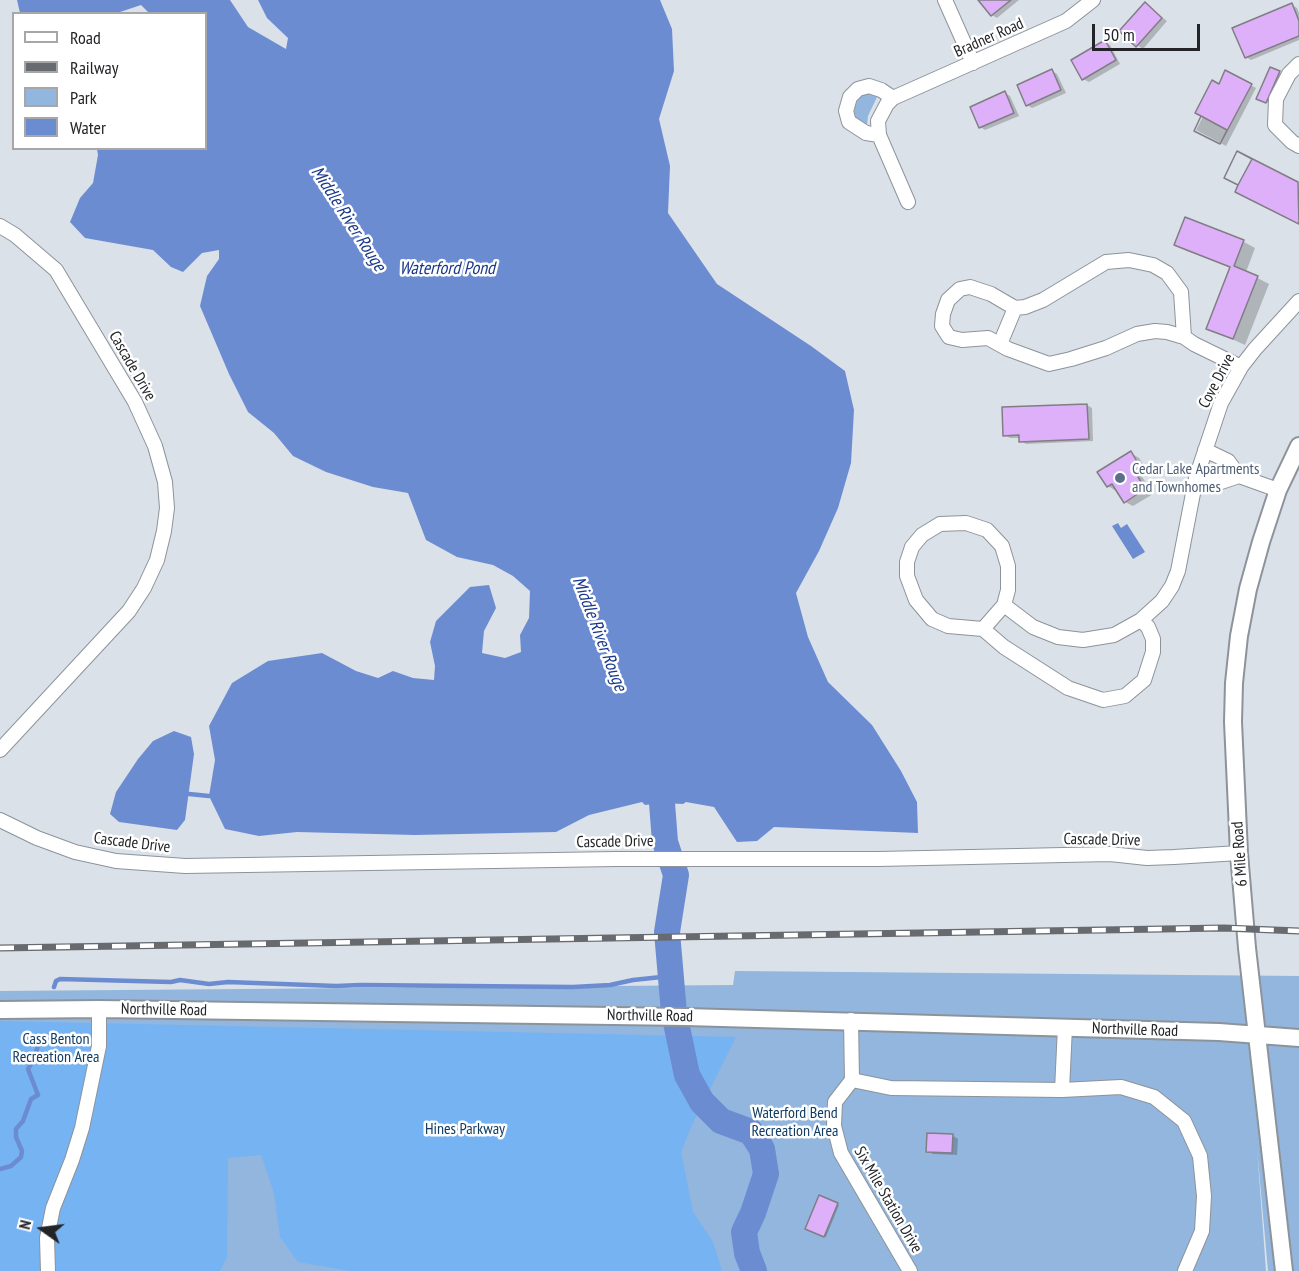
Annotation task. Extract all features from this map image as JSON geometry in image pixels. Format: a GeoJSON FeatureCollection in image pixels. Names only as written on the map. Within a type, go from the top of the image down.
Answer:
{"type":"FeatureCollection","features":[{"type":"Feature","properties":{"kind":"street"},"geometry":{"type":"LineString","coordinates":[[945,0],[973,63]]}},
{"type":"Feature","properties":{"kind":"street","name":"Bradner Road"},"geometry":{"type":"LineString","coordinates":[[893,98],[1066,21],[1094,0]]}},
{"type":"Feature","properties":{"kind":"street"},"geometry":{"type":"LineString","coordinates":[[1299,64],[1289,74],[1276,99],[1275,125],[1299,146]]}},
{"type":"Feature","properties":{"kind":"street"},"geometry":{"type":"LineString","coordinates":[[879,135],[866,134],[849,122],[846,111],[850,97],[858,89],[869,86],[893,98],[882,111],[878,121],[879,135],[908,202]]}},
{"type":"Feature","properties":{"kind":"street","name":"Cascade Drive"},"geometry":{"type":"LineString","coordinates":[[0,226],[15,235],[56,270],[130,393],[155,446],[165,482],[167,508],[157,560],[144,588],[129,611],[0,750]]}},
{"type":"Feature","properties":{"kind":"street"},"geometry":{"type":"LineString","coordinates":[[1184,337],[1181,292],[1167,273],[1154,265],[1129,260],[1106,262],[1043,300],[1025,307],[1015,308],[991,294],[970,287],[960,289],[948,300],[942,326],[949,337],[962,340],[988,338],[1008,349],[1049,364],[1106,348],[1137,334],[1167,332],[1184,337],[1241,367]]}},
{"type":"Feature","properties":{"kind":"street","name":"Cove Drive"},"geometry":{"type":"LineString","coordinates":[[1004,605],[1033,627],[1058,637],[1083,640],[1114,635],[1141,620],[1162,602],[1173,586],[1178,571],[1196,478],[1221,403],[1241,367],[1299,301]]}},
{"type":"Feature","properties":{"kind":"street"},"geometry":{"type":"LineString","coordinates":[[1000,344],[1015,308]]}},
{"type":"Feature","properties":{"kind":"street","name":"6 Mile Road"},"geometry":{"type":"LineString","coordinates":[[1284,1271],[1239,853],[1233,682],[1248,589],[1261,542],[1278,490],[1299,446]]}},
{"type":"Feature","properties":{"kind":"street"},"geometry":{"type":"LineString","coordinates":[[1205,450],[1228,461],[1239,476],[1278,490]]}},
{"type":"Feature","properties":{"kind":"street"},"geometry":{"type":"LineString","coordinates":[[1196,478],[1221,482],[1239,476]]}},
{"type":"Feature","properties":{"kind":"street"},"geometry":{"type":"LineString","coordinates":[[983,629],[1004,605],[1008,590],[1008,566],[1002,546],[987,530],[966,523],[940,524],[922,535],[912,547],[907,576],[916,600],[932,619],[948,626],[983,629],[1013,653],[1068,688],[1103,700],[1125,696],[1144,680],[1154,652],[1153,639],[1148,627],[1141,620]]}},
{"type":"Feature","properties":{"kind":"street","name":"Cascade Drive"},"geometry":{"type":"LineString","coordinates":[[0,820],[37,838],[75,852],[116,861],[185,866],[648,858],[878,858],[1110,854],[1147,858],[1239,853]]}},
{"type":"Feature","properties":{"kind":"street"},"geometry":{"type":"LineString","coordinates":[[48,1271],[47,1238],[55,1201],[82,1128],[99,1046],[99,1009]]}},
{"type":"Feature","properties":{"kind":"street","name":"Northville Road"},"geometry":{"type":"LineString","coordinates":[[0,1011],[99,1009],[851,1020],[1299,1038]]}},
{"type":"Feature","properties":{"kind":"street"},"geometry":{"type":"LineString","coordinates":[[851,1020],[852,1080],[891,1088],[1062,1090],[1121,1087],[1154,1097],[1184,1121],[1200,1156],[1204,1196],[1202,1231],[1185,1271]]}},
{"type":"Feature","properties":{"kind":"street"},"geometry":{"type":"LineString","coordinates":[[1062,1090],[1065,1027]]}},
{"type":"Feature","properties":{"kind":"street","name":"Six Mile Station Drive"},"geometry":{"type":"LineString","coordinates":[[852,1080],[835,1102],[834,1126],[842,1153],[910,1271]]}},
{"type":"Feature","properties":{"kind":"green space"},"geometry":{"type":"Polygon","coordinates":[[[870,92],[877,97],[868,116],[867,125],[856,120],[854,114],[860,96],[870,92]]]}},
{"type":"Feature","properties":{"kind":"green space"},"geometry":{"type":"Polygon","coordinates":[[[735,971],[1299,976],[1299,1271],[1268,1271],[1257,1148],[1266,1271],[0,1271],[0,991],[733,985],[735,971]]]}},
{"type":"Feature","properties":{"kind":"green space","name":"Hines Parkway"},"geometry":{"type":"Polygon","coordinates":[[[0,1021],[736,1037],[681,1152],[693,1212],[713,1242],[722,1271],[350,1271],[298,1262],[280,1237],[274,1193],[261,1155],[228,1158],[227,1257],[220,1271],[0,1271],[0,1021]]]}},
{"type":"Feature","properties":{"kind":"water","name":"Waterford Pond"},"geometry":{"type":"Polygon","coordinates":[[[17,0],[230,0],[248,27],[286,49],[288,38],[267,18],[258,0],[660,0],[672,29],[674,71],[659,119],[670,166],[668,213],[717,284],[845,371],[854,410],[851,463],[838,508],[819,551],[796,593],[808,637],[828,682],[872,725],[901,771],[917,802],[918,833],[774,827],[757,841],[737,842],[714,807],[686,802],[645,805],[642,802],[589,815],[556,832],[415,835],[297,832],[259,836],[225,829],[209,796],[215,760],[209,726],[232,683],[268,661],[322,653],[356,671],[378,678],[393,671],[413,678],[434,680],[435,666],[430,642],[436,621],[470,587],[489,585],[496,608],[484,631],[482,653],[505,658],[521,652],[520,635],[529,618],[530,591],[513,576],[493,565],[457,557],[426,540],[408,493],[373,487],[326,472],[293,456],[274,433],[248,412],[200,306],[207,276],[219,259],[219,250],[202,253],[183,272],[171,267],[153,250],[85,238],[70,222],[80,198],[93,183],[97,150],[207,150],[207,12],[148,12],[141,5],[120,12],[20,12],[17,0]]]}},
{"type":"Feature","properties":{"kind":"water"},"geometry":{"type":"Polygon","coordinates":[[[1118,523],[1121,528],[1127,524],[1145,552],[1133,559],[1112,526],[1118,523]]]}},
{"type":"Feature","properties":{"kind":"water"},"geometry":{"type":"Polygon","coordinates":[[[174,731],[191,737],[194,754],[185,820],[177,830],[119,822],[110,814],[116,792],[153,741],[174,731]]]}},
{"type":"Feature","properties":{"kind":"building"},"geometry":{"type":"Polygon","coordinates":[[[978,0],[1011,0],[991,16],[978,0]]]}},
{"type":"Feature","properties":{"kind":"building"},"geometry":{"type":"Polygon","coordinates":[[[1145,2],[1162,18],[1136,47],[1119,31],[1145,2]]]}},
{"type":"Feature","properties":{"kind":"building"},"geometry":{"type":"Polygon","coordinates":[[[1292,3],[1299,21],[1299,36],[1245,58],[1232,28],[1292,3]]]}},
{"type":"Feature","properties":{"kind":"building"},"geometry":{"type":"Polygon","coordinates":[[[1105,40],[1116,60],[1082,80],[1071,60],[1105,40]]]}},
{"type":"Feature","properties":{"kind":"building"},"geometry":{"type":"Polygon","coordinates":[[[1270,67],[1280,71],[1266,103],[1256,99],[1270,67]]]}},
{"type":"Feature","properties":{"kind":"building"},"geometry":{"type":"Polygon","coordinates":[[[1052,69],[1061,90],[1026,106],[1017,85],[1052,69]]]}},
{"type":"Feature","properties":{"kind":"building"},"geometry":{"type":"Polygon","coordinates":[[[1225,70],[1252,84],[1220,144],[1194,131],[1201,116],[1195,113],[1212,80],[1219,84],[1225,70]]]}},
{"type":"Feature","properties":{"kind":"building"},"geometry":{"type":"Polygon","coordinates":[[[1005,91],[1014,113],[979,128],[970,107],[1005,91]]]}},
{"type":"Feature","properties":{"kind":"building"},"geometry":{"type":"Polygon","coordinates":[[[1201,116],[1227,130],[1220,144],[1194,131],[1201,116]]]}},
{"type":"Feature","properties":{"kind":"building"},"geometry":{"type":"Polygon","coordinates":[[[1237,151],[1298,182],[1299,224],[1235,192],[1238,185],[1224,178],[1237,151]]]}},
{"type":"Feature","properties":{"kind":"building"},"geometry":{"type":"Polygon","coordinates":[[[1237,151],[1252,159],[1238,185],[1224,178],[1237,151]]]}},
{"type":"Feature","properties":{"kind":"building"},"geometry":{"type":"Polygon","coordinates":[[[1185,217],[1244,240],[1234,266],[1258,276],[1233,339],[1206,329],[1230,267],[1174,245],[1185,217]]]}},
{"type":"Feature","properties":{"kind":"building"},"geometry":{"type":"Polygon","coordinates":[[[1087,404],[1089,439],[1019,442],[1019,435],[1003,436],[1002,407],[1087,404]]]}},
{"type":"Feature","properties":{"kind":"building","name":"Cedar Lake Apartments and Townhomes"},"geometry":{"type":"Polygon","coordinates":[[[1131,451],[1140,467],[1134,470],[1145,489],[1124,503],[1112,484],[1107,487],[1097,472],[1131,451]]]}},
{"type":"Feature","properties":{"kind":"building"},"geometry":{"type":"Polygon","coordinates":[[[927,1133],[953,1134],[952,1153],[926,1152],[927,1133]]]}},
{"type":"Feature","properties":{"kind":"building"},"geometry":{"type":"Polygon","coordinates":[[[819,1195],[838,1203],[824,1237],[805,1229],[819,1195]]]}},
{"type":"Feature","properties":{"kind":"waterway"},"geometry":{"type":"LineString","coordinates":[[189,794],[209,796]]}},
{"type":"Feature","properties":{"kind":"waterway","name":"Middle River Rouge"},"geometry":{"type":"LineString","coordinates":[[662,803],[665,842],[676,875],[667,932],[674,1013],[687,1075],[702,1102],[721,1121],[751,1132],[762,1149],[766,1174],[744,1232],[747,1253],[754,1271]]}},
{"type":"Feature","properties":{"kind":"waterway"},"geometry":{"type":"LineString","coordinates":[[54,987],[56,981],[60,979],[171,982],[180,980],[209,984],[228,982],[336,986],[573,987],[610,985],[671,976]]}},
{"type":"Feature","properties":{"kind":"waterway"},"geometry":{"type":"LineString","coordinates":[[0,1169],[11,1166],[21,1157],[22,1151],[16,1137],[16,1129],[23,1121],[31,1099],[38,1095],[28,1069],[39,1042],[51,1034]]}},
{"type":"Feature","properties":{"kind":"railway"},"geometry":{"type":"LineString","coordinates":[[0,948],[1224,928],[1299,931]]}},
{"type":"Feature","properties":{"kind":"place","name":"Cedar Lake Apartments and Townhomes"},"geometry":{"type":"Point","coordinates":[1120,478]}},
{"type":"Feature","properties":{"kind":"park label","name":"Cass Benton Recreation Area"},"geometry":{"type":"Point","coordinates":[56,1048]}},
{"type":"Feature","properties":{"kind":"park label","name":"Waterford Bend Recreation Area"},"geometry":{"type":"Point","coordinates":[795,1122]}}]}
